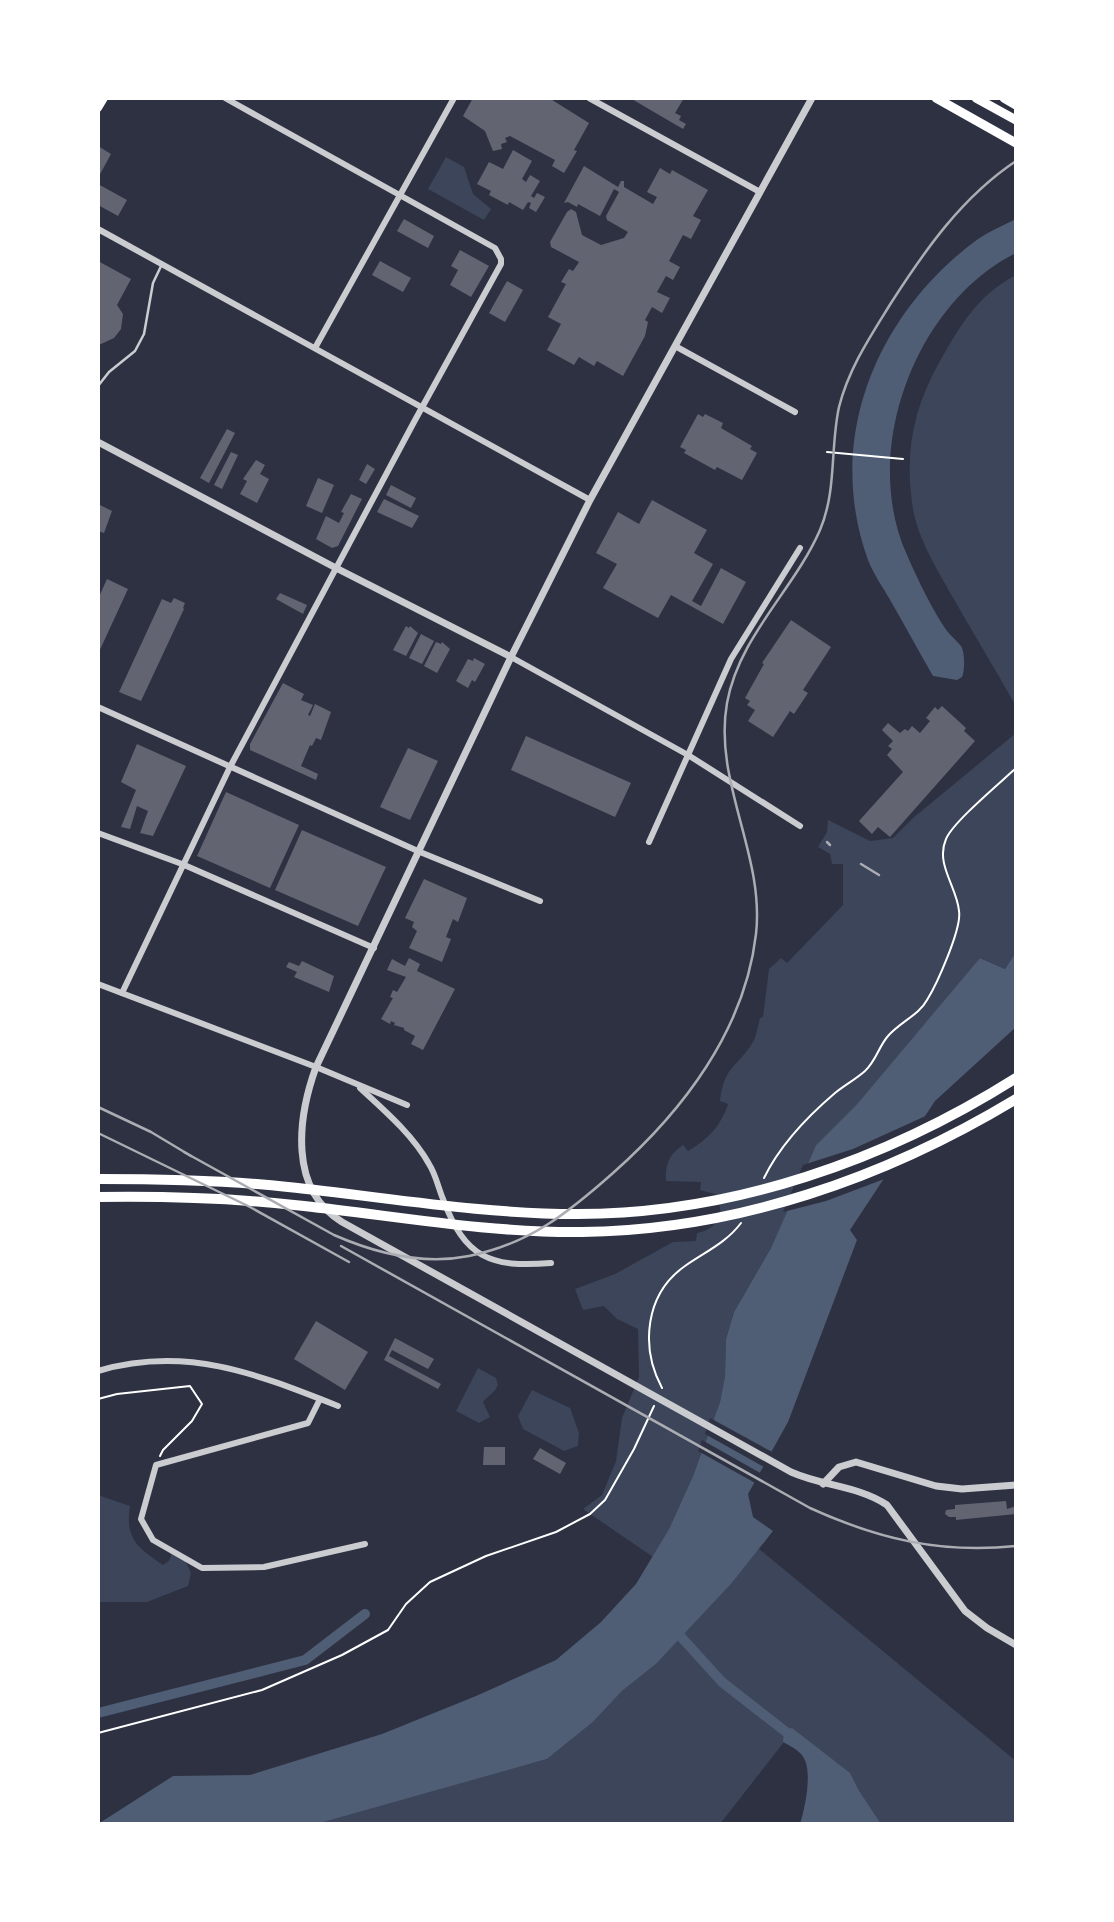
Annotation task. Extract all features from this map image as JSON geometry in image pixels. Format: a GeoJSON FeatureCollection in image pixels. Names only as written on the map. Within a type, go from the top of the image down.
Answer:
{"type":"FeatureCollection","features":[{"type":"Feature","properties":{"kind":"highway"},"geometry":{"type":"LineString","coordinates":[[98,1179],[216,1181],[289,1187],[487,1211],[580,1214],[665,1207],[730,1197],[806,1177],[874,1152],[953,1115],[1016,1078]]}},
{"type":"Feature","properties":{"kind":"highway"},"geometry":{"type":"LineString","coordinates":[[98,1197],[176,1197],[266,1202],[498,1229],[584,1232],[641,1228],[709,1219],[776,1204],[858,1178],[939,1143],[1016,1099]]}},
{"type":"Feature","properties":{"kind":"main road"},"geometry":{"type":"LineString","coordinates":[[98,108],[104,98]]}},
{"type":"Feature","properties":{"kind":"main road"},"geometry":{"type":"LineString","coordinates":[[936,98],[1016,143]]}},
{"type":"Feature","properties":{"kind":"main road"},"geometry":{"type":"LineString","coordinates":[[976,98],[1016,120]]}},
{"type":"Feature","properties":{"kind":"main road"},"geometry":{"type":"LineString","coordinates":[[1004,98],[1016,105]]}},
{"type":"Feature","properties":{"kind":"street"},"geometry":{"type":"LineString","coordinates":[[122,993],[230,767],[422,407],[499,270],[501,259],[495,248],[225,98]]}},
{"type":"Feature","properties":{"kind":"street"},"geometry":{"type":"LineString","coordinates":[[315,348],[454,98]]}},
{"type":"Feature","properties":{"kind":"street"},"geometry":{"type":"LineString","coordinates":[[589,98],[760,192]]}},
{"type":"Feature","properties":{"kind":"street"},"geometry":{"type":"LineString","coordinates":[[812,98],[590,500],[511,657],[316,1067],[305,1102],[301,1139],[304,1169],[315,1195],[334,1217],[342,1222],[791,1472],[823,1484],[875,1497],[896,1515],[965,1611],[1016,1645]]}},
{"type":"Feature","properties":{"kind":"street"},"geometry":{"type":"LineString","coordinates":[[98,229],[590,500]]}},
{"type":"Feature","properties":{"kind":"street"},"geometry":{"type":"LineString","coordinates":[[675,346],[794,412]]}},
{"type":"Feature","properties":{"kind":"street"},"geometry":{"type":"LineString","coordinates":[[98,442],[511,657],[688,755],[800,826]]}},
{"type":"Feature","properties":{"kind":"street"},"geometry":{"type":"LineString","coordinates":[[649,842],[731,659],[800,548]]}},
{"type":"Feature","properties":{"kind":"street"},"geometry":{"type":"LineString","coordinates":[[98,707],[420,852],[540,901]]}},
{"type":"Feature","properties":{"kind":"street"},"geometry":{"type":"LineString","coordinates":[[98,833],[182,864],[374,948]]}},
{"type":"Feature","properties":{"kind":"street"},"geometry":{"type":"LineString","coordinates":[[98,984],[316,1067],[407,1105]]}},
{"type":"Feature","properties":{"kind":"street"},"geometry":{"type":"LineString","coordinates":[[357,1085],[379,1105],[428,1161],[453,1224],[466,1245],[492,1260],[528,1264],[551,1263]]}},
{"type":"Feature","properties":{"kind":"street"},"geometry":{"type":"LineString","coordinates":[[98,1371],[134,1362],[165,1360],[223,1365],[252,1373],[338,1406]]}},
{"type":"Feature","properties":{"kind":"street"},"geometry":{"type":"LineString","coordinates":[[320,1399],[307,1423],[156,1465],[141,1519],[153,1540],[202,1567],[264,1567],[365,1544]]}},
{"type":"Feature","properties":{"kind":"street"},"geometry":{"type":"LineString","coordinates":[[823,1484],[839,1467],[856,1462],[936,1486],[989,1488],[1016,1485]]}},
{"type":"Feature","properties":{"kind":"lane"},"geometry":{"type":"LineString","coordinates":[[98,386],[109,372],[135,351],[144,334],[153,283],[162,264]]}},
{"type":"Feature","properties":{"kind":"path"},"geometry":{"type":"LineString","coordinates":[[827,452],[903,459]]}},
{"type":"Feature","properties":{"kind":"path"},"geometry":{"type":"LineString","coordinates":[[98,1399],[117,1394],[190,1386],[202,1404],[192,1421],[163,1450],[156,1465]]}},
{"type":"Feature","properties":{"kind":"path"},"geometry":{"type":"LineString","coordinates":[[98,1734],[262,1690],[360,1647],[388,1630],[406,1604],[430,1582]]}},
{"type":"Feature","properties":{"kind":"shaded area"},"geometry":{"type":"Polygon","coordinates":[[[446,157],[464,167],[473,194],[491,209],[484,220],[428,189],[446,157]]]}},
{"type":"Feature","properties":{"kind":"shaded area"},"geometry":{"type":"Polygon","coordinates":[[[1016,219],[1016,253],[980,276],[950,307],[925,343],[906,384],[894,427],[890,471],[894,515],[907,555],[925,594],[947,631],[962,649],[964,670],[962,677],[957,680],[933,676],[868,560],[856,515],[852,469],[857,425],[869,382],[887,341],[912,303],[942,269],[978,239],[1016,219]]]}},
{"type":"Feature","properties":{"kind":"shaded area"},"geometry":{"type":"Polygon","coordinates":[[[1016,275],[1016,706],[934,565],[924,543],[913,509],[910,450],[923,396],[963,323],[981,301],[1016,275]]]}},
{"type":"Feature","properties":{"kind":"shaded area"},"geometry":{"type":"Polygon","coordinates":[[[1016,733],[1016,952],[1005,969],[981,958],[858,1103],[816,1145],[771,1248],[734,1312],[726,1339],[725,1376],[720,1402],[693,1476],[653,1557],[583,1509],[602,1495],[616,1461],[622,1418],[639,1377],[638,1329],[617,1319],[604,1306],[583,1310],[575,1289],[615,1274],[673,1242],[696,1241],[697,1233],[710,1228],[718,1219],[720,1208],[715,1194],[700,1190],[701,1182],[666,1181],[667,1165],[678,1148],[683,1145],[688,1151],[695,1147],[712,1132],[721,1119],[728,1104],[720,1101],[725,1080],[749,1049],[760,1018],[763,1017],[769,969],[781,958],[787,963],[843,905],[843,864],[832,864],[830,854],[818,847],[827,832],[828,820],[870,841],[893,838],[913,818],[1016,733]]]}},
{"type":"Feature","properties":{"kind":"shaded area"},"geometry":{"type":"Polygon","coordinates":[[[1016,952],[1016,1027],[935,1101],[850,1230],[857,1240],[788,1422],[748,1494],[753,1517],[773,1531],[731,1584],[656,1664],[622,1691],[593,1722],[547,1759],[316,1824],[98,1824],[173,1776],[250,1775],[382,1734],[556,1660],[601,1622],[636,1584],[669,1529],[693,1476],[720,1402],[725,1376],[726,1339],[734,1312],[771,1248],[816,1145],[858,1103],[980,958],[1005,969],[1016,952]]]}},
{"type":"Feature","properties":{"kind":"shaded area"},"geometry":{"type":"Polygon","coordinates":[[[478,1368],[496,1378],[498,1385],[483,1402],[490,1417],[479,1423],[456,1411],[478,1368]]]}},
{"type":"Feature","properties":{"kind":"shaded area"},"geometry":{"type":"Polygon","coordinates":[[[532,1390],[570,1408],[579,1433],[578,1446],[564,1451],[523,1429],[518,1416],[532,1390]]]}},
{"type":"Feature","properties":{"kind":"shaded area"},"geometry":{"type":"Polygon","coordinates":[[[98,1495],[130,1506],[131,1534],[140,1547],[154,1559],[163,1565],[169,1561],[172,1553],[185,1560],[191,1573],[188,1586],[147,1602],[98,1602],[98,1495]]]}},
{"type":"Feature","properties":{"kind":"shaded area"},"geometry":{"type":"Polygon","coordinates":[[[758,1548],[1016,1761],[1016,1824],[800,1824],[806,1797],[806,1766],[799,1751],[784,1742],[720,1824],[310,1824],[547,1759],[593,1722],[622,1691],[656,1664],[731,1584],[758,1548]]]}},
{"type":"Feature","properties":{"kind":"shaded area"},"geometry":{"type":"Polygon","coordinates":[[[792,1728],[850,1773],[881,1824],[800,1824],[806,1801],[808,1774],[801,1754],[783,1742],[784,1730],[792,1728]]]}},
{"type":"Feature","properties":{"kind":"pier"},"geometry":{"type":"Polygon","coordinates":[[[930,1114],[887,1178],[826,1201],[783,1212],[803,1165],[853,1149],[930,1114]]]}},
{"type":"Feature","properties":{"kind":"pier"},"geometry":{"type":"Polygon","coordinates":[[[710,1418],[774,1453],[766,1468],[705,1434],[710,1418]]]}},
{"type":"Feature","properties":{"kind":"pier"},"geometry":{"type":"Polygon","coordinates":[[[702,1440],[762,1474],[757,1484],[698,1451],[702,1440]]]}},
{"type":"Feature","properties":{"kind":"building"},"geometry":{"type":"Polygon","coordinates":[[[473,98],[549,98],[589,123],[564,173],[552,166],[555,160],[510,136],[505,138],[507,142],[501,144],[502,149],[493,151],[485,131],[463,116],[473,98]]]}},
{"type":"Feature","properties":{"kind":"building"},"geometry":{"type":"Polygon","coordinates":[[[630,98],[684,98],[675,113],[681,116],[679,120],[686,124],[683,129],[630,98]]]}},
{"type":"Feature","properties":{"kind":"building"},"geometry":{"type":"Polygon","coordinates":[[[98,146],[111,154],[98,178],[98,146]]]}},
{"type":"Feature","properties":{"kind":"building"},"geometry":{"type":"Polygon","coordinates":[[[513,150],[532,161],[522,179],[526,182],[530,175],[540,181],[531,196],[534,198],[537,193],[545,197],[536,212],[529,208],[531,203],[528,202],[523,210],[509,202],[508,205],[489,195],[491,191],[477,184],[489,162],[503,169],[513,150]]]}},
{"type":"Feature","properties":{"kind":"building"},"geometry":{"type":"Polygon","coordinates":[[[584,166],[618,187],[621,181],[624,181],[624,187],[653,204],[657,197],[647,192],[660,168],[670,174],[672,170],[708,190],[693,216],[701,220],[691,239],[683,235],[669,261],[680,267],[673,280],[666,276],[657,292],[670,298],[662,313],[652,307],[645,320],[648,322],[645,336],[623,376],[597,361],[594,366],[579,357],[574,365],[547,350],[561,324],[548,317],[566,284],[561,282],[569,269],[573,271],[579,262],[551,247],[550,242],[567,212],[571,209],[576,212],[582,235],[601,245],[624,238],[628,232],[607,220],[606,216],[619,192],[614,189],[600,216],[578,204],[577,207],[568,202],[564,203],[584,166]]]}},
{"type":"Feature","properties":{"kind":"building"},"geometry":{"type":"Polygon","coordinates":[[[98,184],[127,200],[118,216],[98,205],[98,184]]]}},
{"type":"Feature","properties":{"kind":"building"},"geometry":{"type":"Polygon","coordinates":[[[404,219],[434,236],[428,248],[397,231],[404,219]]]}},
{"type":"Feature","properties":{"kind":"building"},"geometry":{"type":"Polygon","coordinates":[[[460,250],[489,266],[471,297],[450,285],[458,270],[451,266],[460,250]]]}},
{"type":"Feature","properties":{"kind":"building"},"geometry":{"type":"Polygon","coordinates":[[[98,261],[131,279],[117,305],[123,314],[121,329],[114,338],[101,344],[98,344],[98,261]]]}},
{"type":"Feature","properties":{"kind":"building"},"geometry":{"type":"Polygon","coordinates":[[[380,261],[411,278],[403,292],[372,275],[380,261]]]}},
{"type":"Feature","properties":{"kind":"building"},"geometry":{"type":"Polygon","coordinates":[[[507,281],[523,290],[505,322],[489,313],[507,281]]]}},
{"type":"Feature","properties":{"kind":"building"},"geometry":{"type":"Polygon","coordinates":[[[698,414],[703,417],[705,414],[723,423],[721,428],[752,446],[750,449],[757,453],[742,480],[717,467],[715,470],[684,453],[686,450],[680,447],[698,414]]]}},
{"type":"Feature","properties":{"kind":"building"},"geometry":{"type":"Polygon","coordinates":[[[227,429],[235,433],[209,483],[200,478],[227,429]]]}},
{"type":"Feature","properties":{"kind":"building"},"geometry":{"type":"Polygon","coordinates":[[[231,452],[238,455],[222,489],[214,485],[231,452]]]}},
{"type":"Feature","properties":{"kind":"building"},"geometry":{"type":"Polygon","coordinates":[[[256,460],[265,465],[260,474],[269,479],[257,503],[240,494],[247,481],[243,479],[256,460]]]}},
{"type":"Feature","properties":{"kind":"building"},"geometry":{"type":"Polygon","coordinates":[[[367,464],[375,469],[366,484],[359,480],[367,464]]]}},
{"type":"Feature","properties":{"kind":"building"},"geometry":{"type":"Polygon","coordinates":[[[318,478],[334,485],[322,513],[306,506],[318,478]]]}},
{"type":"Feature","properties":{"kind":"building"},"geometry":{"type":"Polygon","coordinates":[[[391,485],[416,498],[411,508],[386,495],[391,485]]]}},
{"type":"Feature","properties":{"kind":"building"},"geometry":{"type":"Polygon","coordinates":[[[351,494],[362,499],[338,546],[332,548],[316,539],[326,516],[339,523],[344,513],[341,512],[351,494]]]}},
{"type":"Feature","properties":{"kind":"building"},"geometry":{"type":"Polygon","coordinates":[[[384,499],[419,516],[412,528],[377,512],[384,499]]]}},
{"type":"Feature","properties":{"kind":"building"},"geometry":{"type":"Polygon","coordinates":[[[652,500],[707,530],[694,553],[713,564],[692,601],[701,606],[721,568],[746,582],[723,624],[671,595],[658,618],[603,588],[617,564],[596,553],[618,512],[639,524],[652,500]]]}},
{"type":"Feature","properties":{"kind":"building"},"geometry":{"type":"Polygon","coordinates":[[[98,504],[112,511],[104,533],[98,531],[98,504]]]}},
{"type":"Feature","properties":{"kind":"building"},"geometry":{"type":"Polygon","coordinates":[[[107,579],[128,589],[98,654],[98,599],[107,579]]]}},
{"type":"Feature","properties":{"kind":"building"},"geometry":{"type":"Polygon","coordinates":[[[280,593],[307,605],[303,614],[276,599],[280,593]]]}},
{"type":"Feature","properties":{"kind":"building"},"geometry":{"type":"Polygon","coordinates":[[[174,598],[185,603],[184,609],[141,701],[119,692],[162,599],[171,603],[174,598]]]}},
{"type":"Feature","properties":{"kind":"building"},"geometry":{"type":"Polygon","coordinates":[[[791,620],[831,647],[803,690],[808,693],[794,714],[790,711],[773,737],[748,721],[755,710],[747,705],[750,701],[745,698],[764,664],[762,663],[791,620]]]}},
{"type":"Feature","properties":{"kind":"building"},"geometry":{"type":"Polygon","coordinates":[[[406,626],[418,633],[406,656],[393,650],[406,626]]]}},
{"type":"Feature","properties":{"kind":"building"},"geometry":{"type":"Polygon","coordinates":[[[421,634],[434,641],[422,664],[409,658],[421,634]]]}},
{"type":"Feature","properties":{"kind":"building"},"geometry":{"type":"Polygon","coordinates":[[[436,642],[442,642],[450,649],[437,673],[424,666],[436,642]]]}},
{"type":"Feature","properties":{"kind":"building"},"geometry":{"type":"Polygon","coordinates":[[[474,658],[485,664],[475,682],[472,680],[468,688],[456,681],[468,659],[473,661],[474,658]]]}},
{"type":"Feature","properties":{"kind":"building"},"geometry":{"type":"Polygon","coordinates":[[[283,683],[304,694],[301,700],[313,705],[308,715],[310,716],[315,704],[331,712],[321,740],[316,738],[312,746],[310,745],[301,766],[318,774],[316,780],[250,750],[250,744],[283,683]]]}},
{"type":"Feature","properties":{"kind":"building"},"geometry":{"type":"Polygon","coordinates":[[[942,706],[966,728],[964,731],[975,741],[890,837],[878,827],[872,834],[859,821],[903,772],[887,755],[892,749],[888,746],[893,741],[882,730],[888,723],[900,733],[905,729],[908,731],[912,726],[920,733],[930,721],[926,718],[935,707],[938,710],[942,706]]]}},
{"type":"Feature","properties":{"kind":"building"},"geometry":{"type":"Polygon","coordinates":[[[526,736],[631,783],[615,817],[511,770],[526,736]]]}},
{"type":"Feature","properties":{"kind":"building"},"geometry":{"type":"Polygon","coordinates":[[[137,744],[186,766],[153,836],[140,833],[148,811],[137,806],[130,829],[121,827],[136,790],[121,782],[137,744]]]}},
{"type":"Feature","properties":{"kind":"building"},"geometry":{"type":"Polygon","coordinates":[[[408,748],[438,761],[410,820],[380,807],[408,748]]]}},
{"type":"Feature","properties":{"kind":"building"},"geometry":{"type":"Polygon","coordinates":[[[226,792],[299,825],[270,888],[197,856],[226,792]]]}},
{"type":"Feature","properties":{"kind":"building"},"geometry":{"type":"Polygon","coordinates":[[[302,830],[386,867],[358,926],[275,890],[302,830]]]}},
{"type":"Feature","properties":{"kind":"building"},"geometry":{"type":"Polygon","coordinates":[[[424,879],[467,898],[458,922],[453,919],[446,937],[451,939],[442,962],[409,948],[417,931],[412,927],[414,922],[405,918],[424,879]]]}},
{"type":"Feature","properties":{"kind":"building"},"geometry":{"type":"Polygon","coordinates":[[[409,958],[420,964],[417,971],[455,989],[423,1050],[411,1044],[415,1036],[391,1021],[390,1024],[381,1019],[393,998],[390,997],[393,990],[397,992],[406,977],[387,970],[392,959],[405,966],[409,958]]]}},
{"type":"Feature","properties":{"kind":"building"},"geometry":{"type":"Polygon","coordinates":[[[302,961],[334,976],[329,992],[294,977],[297,972],[286,967],[289,962],[299,966],[302,961]]]}},
{"type":"Feature","properties":{"kind":"building"},"geometry":{"type":"Polygon","coordinates":[[[316,1321],[368,1352],[345,1390],[294,1359],[316,1321]]]}},
{"type":"Feature","properties":{"kind":"building"},"geometry":{"type":"Polygon","coordinates":[[[395,1338],[434,1359],[428,1369],[392,1350],[389,1356],[441,1384],[438,1389],[384,1360],[395,1338]]]}},
{"type":"Feature","properties":{"kind":"building"},"geometry":{"type":"Polygon","coordinates":[[[484,1447],[505,1447],[505,1465],[483,1465],[484,1447]]]}},
{"type":"Feature","properties":{"kind":"building"},"geometry":{"type":"Polygon","coordinates":[[[540,1448],[566,1463],[560,1474],[533,1459],[540,1448]]]}},
{"type":"Feature","properties":{"kind":"building"},"geometry":{"type":"Polygon","coordinates":[[[1006,1501],[1007,1509],[1016,1506],[1016,1514],[956,1520],[956,1517],[945,1514],[946,1510],[955,1509],[955,1505],[1006,1501]]]}},
{"type":"Feature","properties":{"kind":"waterway"},"geometry":{"type":"LineString","coordinates":[[98,1713],[305,1660],[365,1614]]}},
{"type":"Feature","properties":{"kind":"waterway"},"geometry":{"type":"LineString","coordinates":[[672,1627],[722,1682],[795,1739]]}},
{"type":"Feature","properties":{"kind":"railway"},"geometry":{"type":"LineString","coordinates":[[184,1152],[334,1235],[400,1256],[452,1258],[491,1251],[547,1225],[596,1188],[663,1123],[707,1066],[724,1035],[739,1003],[750,969],[756,934],[757,905],[753,876],[727,761],[727,703],[733,679],[755,635],[796,573],[820,530],[829,500],[839,407],[848,379],[861,353],[931,244],[978,191],[1016,161]]}},
{"type":"Feature","properties":{"kind":"railway"},"geometry":{"type":"LineString","coordinates":[[827,842],[830,845]]}},
{"type":"Feature","properties":{"kind":"railway"},"geometry":{"type":"LineString","coordinates":[[861,864],[879,875]]}},
{"type":"Feature","properties":{"kind":"railway"},"geometry":{"type":"LineString","coordinates":[[98,1107],[151,1132],[191,1156]]}},
{"type":"Feature","properties":{"kind":"railway"},"geometry":{"type":"LineString","coordinates":[[98,1133],[250,1207],[349,1262]]}},
{"type":"Feature","properties":{"kind":"railway"},"geometry":{"type":"LineString","coordinates":[[341,1246],[810,1508],[860,1528],[910,1542],[962,1548],[1016,1546]]}}]}
